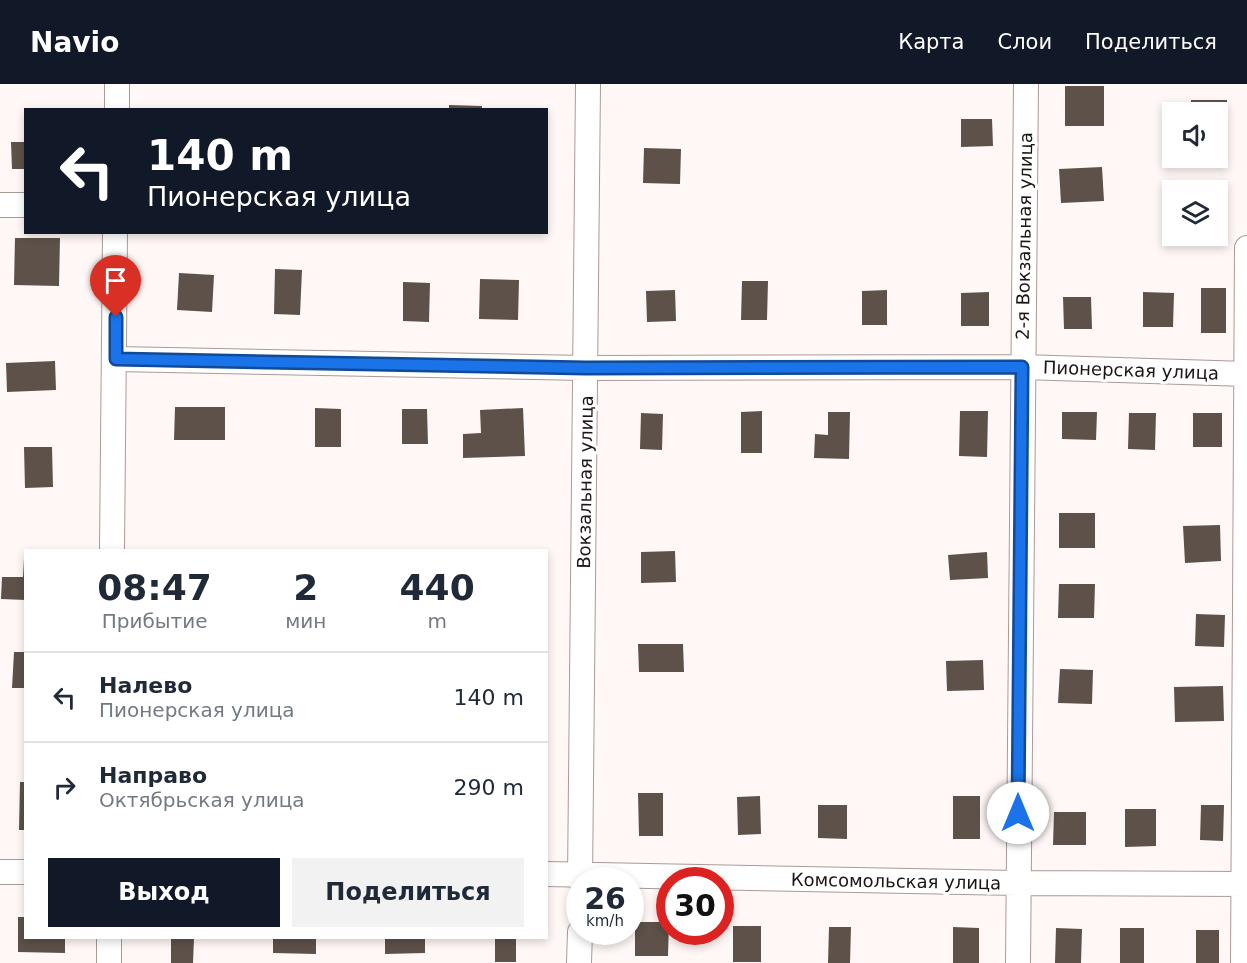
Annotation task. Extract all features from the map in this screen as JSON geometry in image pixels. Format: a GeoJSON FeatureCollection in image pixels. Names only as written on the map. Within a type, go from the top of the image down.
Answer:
{"type":"FeatureCollection","features":[{"type":"Feature","properties":{"kind":"street"},"geometry":{"type":"LineString","coordinates":[[117,84],[117,108]]}},
{"type":"Feature","properties":{"kind":"street","name":"Вокзальная улица"},"geometry":{"type":"LineString","coordinates":[[580,867],[588,84]]}},
{"type":"Feature","properties":{"kind":"street","name":"2-я Вокзальная улица"},"geometry":{"type":"LineString","coordinates":[[1018,963],[1026,84]]}},
{"type":"Feature","properties":{"kind":"street"},"geometry":{"type":"LineString","coordinates":[[0,205],[24,205]]}},
{"type":"Feature","properties":{"kind":"street"},"geometry":{"type":"LineString","coordinates":[[112,549],[116,234]]}},
{"type":"Feature","properties":{"kind":"street"},"geometry":{"type":"LineString","coordinates":[[1243,963],[1246,884],[1247,248]]}},
{"type":"Feature","properties":{"kind":"street","name":"Пионерская улица"},"geometry":{"type":"LineString","coordinates":[[116,359],[586,368],[1022,367],[1247,374]]}},
{"type":"Feature","properties":{"kind":"street"},"geometry":{"type":"LineString","coordinates":[[0,872],[24,872]]}},
{"type":"Feature","properties":{"kind":"street","name":"Комсомольская улица"},"geometry":{"type":"LineString","coordinates":[[548,874],[566,876]]}},
{"type":"Feature","properties":{"kind":"street","name":"Комсомольская улица"},"geometry":{"type":"LineString","coordinates":[[644,878],[1246,884]]}},
{"type":"Feature","properties":{"kind":"street"},"geometry":{"type":"LineString","coordinates":[[109,939],[109,963]]}},
{"type":"Feature","properties":{"kind":"street"},"geometry":{"type":"LineString","coordinates":[[579,963],[580,945]]}},
{"type":"Feature","properties":{"kind":"building"},"geometry":{"type":"Polygon","coordinates":[[[1065,86],[1104,86],[1104,126],[1065,126],[1065,86]]]}},
{"type":"Feature","properties":{"kind":"building"},"geometry":{"type":"Polygon","coordinates":[[[1191,100],[1227,100],[1227,102],[1191,102],[1191,100]]]}},
{"type":"Feature","properties":{"kind":"building"},"geometry":{"type":"Polygon","coordinates":[[[449,105],[482,106],[482,108],[449,108],[449,105]]]}},
{"type":"Feature","properties":{"kind":"building"},"geometry":{"type":"Polygon","coordinates":[[[961,119],[992,119],[993,146],[961,147],[961,119]]]}},
{"type":"Feature","properties":{"kind":"building"},"geometry":{"type":"Polygon","coordinates":[[[11,142],[24,142],[24,169],[12,169],[11,142]]]}},
{"type":"Feature","properties":{"kind":"building"},"geometry":{"type":"Polygon","coordinates":[[[644,148],[681,149],[680,184],[643,183],[644,148]]]}},
{"type":"Feature","properties":{"kind":"building"},"geometry":{"type":"Polygon","coordinates":[[[1102,167],[1104,201],[1061,203],[1059,169],[1102,167]]]}},
{"type":"Feature","properties":{"kind":"building"},"geometry":{"type":"Polygon","coordinates":[[[15,238],[60,238],[59,286],[14,285],[15,238]]]}},
{"type":"Feature","properties":{"kind":"building"},"geometry":{"type":"Polygon","coordinates":[[[275,269],[302,270],[300,315],[274,314],[275,269]]]}},
{"type":"Feature","properties":{"kind":"building"},"geometry":{"type":"Polygon","coordinates":[[[179,273],[214,275],[212,312],[177,310],[179,273]]]}},
{"type":"Feature","properties":{"kind":"building"},"geometry":{"type":"Polygon","coordinates":[[[480,279],[519,280],[518,320],[479,319],[480,279]]]}},
{"type":"Feature","properties":{"kind":"building"},"geometry":{"type":"Polygon","coordinates":[[[742,281],[768,281],[767,320],[741,320],[742,281]]]}},
{"type":"Feature","properties":{"kind":"building"},"geometry":{"type":"Polygon","coordinates":[[[403,282],[430,283],[429,322],[403,321],[403,282]]]}},
{"type":"Feature","properties":{"kind":"building"},"geometry":{"type":"Polygon","coordinates":[[[1201,288],[1226,288],[1226,333],[1201,333],[1201,288]]]}},
{"type":"Feature","properties":{"kind":"building"},"geometry":{"type":"Polygon","coordinates":[[[675,290],[676,321],[647,322],[646,291],[675,290]]]}},
{"type":"Feature","properties":{"kind":"building"},"geometry":{"type":"Polygon","coordinates":[[[887,290],[887,325],[862,325],[862,291],[887,290]]]}},
{"type":"Feature","properties":{"kind":"building"},"geometry":{"type":"Polygon","coordinates":[[[989,292],[989,326],[961,326],[961,293],[989,292]]]}},
{"type":"Feature","properties":{"kind":"building"},"geometry":{"type":"Polygon","coordinates":[[[1143,292],[1174,293],[1173,327],[1143,327],[1143,292]]]}},
{"type":"Feature","properties":{"kind":"building"},"geometry":{"type":"Polygon","coordinates":[[[1063,297],[1091,297],[1092,329],[1064,329],[1063,297]]]}},
{"type":"Feature","properties":{"kind":"building"},"geometry":{"type":"Polygon","coordinates":[[[55,361],[56,390],[7,392],[6,363],[55,361]]]}},
{"type":"Feature","properties":{"kind":"building"},"geometry":{"type":"Polygon","coordinates":[[[175,407],[225,407],[225,440],[174,440],[175,407]]]}},
{"type":"Feature","properties":{"kind":"building"},"geometry":{"type":"Polygon","coordinates":[[[315,408],[341,409],[341,447],[315,447],[315,408]]]}},
{"type":"Feature","properties":{"kind":"building"},"geometry":{"type":"Polygon","coordinates":[[[523,408],[525,456],[463,458],[463,434],[481,433],[480,410],[523,408]]]}},
{"type":"Feature","properties":{"kind":"building"},"geometry":{"type":"Polygon","coordinates":[[[402,409],[427,409],[428,444],[402,444],[402,409]]]}},
{"type":"Feature","properties":{"kind":"building"},"geometry":{"type":"Polygon","coordinates":[[[762,411],[762,453],[741,453],[741,412],[762,411]]]}},
{"type":"Feature","properties":{"kind":"building"},"geometry":{"type":"Polygon","coordinates":[[[960,411],[988,411],[987,457],[959,456],[960,411]]]}},
{"type":"Feature","properties":{"kind":"building"},"geometry":{"type":"Polygon","coordinates":[[[828,412],[850,412],[849,459],[814,458],[815,434],[828,435],[828,412]]]}},
{"type":"Feature","properties":{"kind":"building"},"geometry":{"type":"Polygon","coordinates":[[[1062,412],[1097,412],[1096,440],[1062,439],[1062,412]]]}},
{"type":"Feature","properties":{"kind":"building"},"geometry":{"type":"Polygon","coordinates":[[[641,413],[663,414],[662,450],[640,449],[641,413]]]}},
{"type":"Feature","properties":{"kind":"building"},"geometry":{"type":"Polygon","coordinates":[[[1129,413],[1156,413],[1155,450],[1128,449],[1129,413]]]}},
{"type":"Feature","properties":{"kind":"building"},"geometry":{"type":"Polygon","coordinates":[[[1193,413],[1222,413],[1222,447],[1193,447],[1193,413]]]}},
{"type":"Feature","properties":{"kind":"building"},"geometry":{"type":"Polygon","coordinates":[[[24,447],[52,447],[53,487],[25,488],[24,447]]]}},
{"type":"Feature","properties":{"kind":"building"},"geometry":{"type":"Polygon","coordinates":[[[1059,513],[1095,513],[1095,548],[1059,548],[1059,513]]]}},
{"type":"Feature","properties":{"kind":"building"},"geometry":{"type":"Polygon","coordinates":[[[1220,525],[1221,561],[1185,563],[1183,526],[1220,525]]]}},
{"type":"Feature","properties":{"kind":"building"},"geometry":{"type":"Polygon","coordinates":[[[675,551],[676,582],[641,583],[641,552],[675,551]]]}},
{"type":"Feature","properties":{"kind":"building"},"geometry":{"type":"Polygon","coordinates":[[[987,552],[988,578],[950,580],[948,555],[987,552]]]}},
{"type":"Feature","properties":{"kind":"building"},"geometry":{"type":"Polygon","coordinates":[[[24,559],[24,600],[1,599],[2,577],[23,577],[24,559]]]}},
{"type":"Feature","properties":{"kind":"building"},"geometry":{"type":"Polygon","coordinates":[[[1059,584],[1095,584],[1094,618],[1058,618],[1059,584]]]}},
{"type":"Feature","properties":{"kind":"building"},"geometry":{"type":"Polygon","coordinates":[[[1196,614],[1225,615],[1224,647],[1195,646],[1196,614]]]}},
{"type":"Feature","properties":{"kind":"building"},"geometry":{"type":"Polygon","coordinates":[[[638,644],[683,644],[684,672],[639,672],[638,644]]]}},
{"type":"Feature","properties":{"kind":"building"},"geometry":{"type":"Polygon","coordinates":[[[14,652],[24,652],[24,688],[12,688],[14,652]]]}},
{"type":"Feature","properties":{"kind":"building"},"geometry":{"type":"Polygon","coordinates":[[[983,660],[984,690],[947,691],[946,661],[983,660]]]}},
{"type":"Feature","properties":{"kind":"building"},"geometry":{"type":"Polygon","coordinates":[[[1060,669],[1093,670],[1092,704],[1058,703],[1060,669]]]}},
{"type":"Feature","properties":{"kind":"building"},"geometry":{"type":"Polygon","coordinates":[[[1223,686],[1224,721],[1175,722],[1174,687],[1223,686]]]}},
{"type":"Feature","properties":{"kind":"building"},"geometry":{"type":"Polygon","coordinates":[[[20,782],[24,782],[24,830],[19,830],[20,782]]]}},
{"type":"Feature","properties":{"kind":"building"},"geometry":{"type":"Polygon","coordinates":[[[638,793],[663,793],[663,836],[639,836],[638,793]]]}},
{"type":"Feature","properties":{"kind":"building"},"geometry":{"type":"Polygon","coordinates":[[[760,796],[761,834],[738,835],[737,797],[760,796]]]}},
{"type":"Feature","properties":{"kind":"building"},"geometry":{"type":"Polygon","coordinates":[[[953,796],[980,796],[980,839],[953,839],[953,796]]]}},
{"type":"Feature","properties":{"kind":"building"},"geometry":{"type":"Polygon","coordinates":[[[818,805],[847,805],[847,839],[818,838],[818,805]]]}},
{"type":"Feature","properties":{"kind":"building"},"geometry":{"type":"Polygon","coordinates":[[[1201,805],[1224,805],[1223,841],[1200,840],[1201,805]]]}},
{"type":"Feature","properties":{"kind":"building"},"geometry":{"type":"Polygon","coordinates":[[[1125,809],[1156,809],[1156,846],[1125,847],[1125,809]]]}},
{"type":"Feature","properties":{"kind":"building"},"geometry":{"type":"Polygon","coordinates":[[[1054,812],[1086,812],[1086,845],[1053,845],[1054,812]]]}},
{"type":"Feature","properties":{"kind":"building"},"geometry":{"type":"Polygon","coordinates":[[[18,917],[24,917],[24,939],[65,939],[65,953],[18,952],[18,917]]]}},
{"type":"Feature","properties":{"kind":"building"},"geometry":{"type":"Polygon","coordinates":[[[644,922],[656,922],[656,945],[668,945],[668,956],[635,956],[635,945],[644,945],[644,922]]]}},
{"type":"Feature","properties":{"kind":"building"},"geometry":{"type":"Polygon","coordinates":[[[734,926],[761,926],[761,962],[733,962],[734,926]]]}},
{"type":"Feature","properties":{"kind":"building"},"geometry":{"type":"Polygon","coordinates":[[[829,927],[851,927],[850,963],[828,963],[829,927]]]}},
{"type":"Feature","properties":{"kind":"building"},"geometry":{"type":"Polygon","coordinates":[[[953,927],[979,928],[979,963],[953,963],[953,927]]]}},
{"type":"Feature","properties":{"kind":"building"},"geometry":{"type":"Polygon","coordinates":[[[1056,928],[1082,929],[1081,963],[1055,963],[1056,928]]]}},
{"type":"Feature","properties":{"kind":"building"},"geometry":{"type":"Polygon","coordinates":[[[1120,928],[1144,928],[1144,963],[1120,963],[1120,928]]]}},
{"type":"Feature","properties":{"kind":"building"},"geometry":{"type":"Polygon","coordinates":[[[1196,930],[1219,930],[1219,963],[1196,963],[1196,930]]]}},
{"type":"Feature","properties":{"kind":"building"},"geometry":{"type":"Polygon","coordinates":[[[171,939],[194,939],[193,963],[171,963],[171,939]]]}},
{"type":"Feature","properties":{"kind":"building"},"geometry":{"type":"Polygon","coordinates":[[[273,939],[316,939],[316,954],[273,953],[273,939]]]}},
{"type":"Feature","properties":{"kind":"building"},"geometry":{"type":"Polygon","coordinates":[[[385,939],[425,939],[425,953],[385,954],[385,939]]]}},
{"type":"Feature","properties":{"kind":"building"},"geometry":{"type":"Polygon","coordinates":[[[495,939],[516,939],[516,962],[495,962],[495,939]]]}},
{"type":"Feature","properties":{"kind":"route"},"geometry":{"type":"LineString","coordinates":[[116,317],[116,359],[586,368],[1022,367],[1018,813]]}}]}
